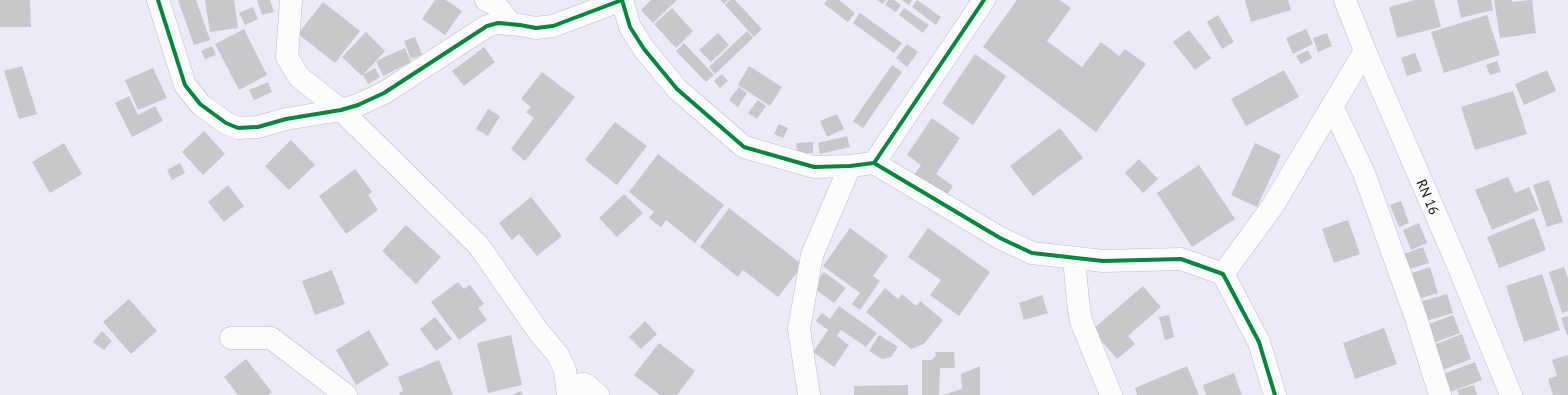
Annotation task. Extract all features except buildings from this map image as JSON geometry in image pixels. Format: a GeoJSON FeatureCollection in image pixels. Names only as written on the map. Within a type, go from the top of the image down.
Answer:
{"type":"FeatureCollection","features":[{"type":"Feature","properties":{"kind":"street"},"geometry":{"type":"LineString","coordinates":[[158,0],[185,86],[200,104],[226,123],[238,128],[258,127],[286,119],[341,110],[358,105],[384,93],[487,26],[498,23],[510,23],[536,28],[553,26],[622,0],[630,27],[648,54],[677,89],[744,147],[814,167],[850,166],[874,162],[1000,238],[1032,252],[1103,261],[1181,258],[1223,274],[1258,342],[1275,395]]}},
{"type":"Feature","properties":{"kind":"street"},"geometry":{"type":"LineString","coordinates":[[291,0],[287,57],[299,77],[341,110],[479,246],[538,330],[558,355],[565,370],[568,391],[585,384],[598,395]]}},
{"type":"Feature","properties":{"kind":"street"},"geometry":{"type":"LineString","coordinates":[[486,0],[496,5],[510,23]]}},
{"type":"Feature","properties":{"kind":"street"},"geometry":{"type":"LineString","coordinates":[[874,162],[984,0]]}},
{"type":"Feature","properties":{"kind":"street","name":"RN 16"},"geometry":{"type":"LineString","coordinates":[[1345,0],[1365,51],[1457,263],[1511,395]]}},
{"type":"Feature","properties":{"kind":"street"},"geometry":{"type":"LineString","coordinates":[[1223,274],[1272,207],[1365,51]]}},
{"type":"Feature","properties":{"kind":"street"},"geometry":{"type":"LineString","coordinates":[[1332,106],[1364,173],[1416,318],[1440,395]]}},
{"type":"Feature","properties":{"kind":"street"},"geometry":{"type":"LineString","coordinates":[[809,395],[799,329],[812,255],[850,166]]}},
{"type":"Feature","properties":{"kind":"street"},"geometry":{"type":"LineString","coordinates":[[1074,258],[1078,301],[1082,321],[1111,395]]}},
{"type":"Feature","properties":{"kind":"street"},"geometry":{"type":"LineString","coordinates":[[231,338],[271,338],[346,395]]}},
{"type":"Feature","properties":{"kind":"cycle path"},"geometry":{"type":"LineString","coordinates":[[158,0],[185,85],[200,104],[226,123],[238,128],[258,127],[286,119],[341,110],[358,105],[384,93],[487,26],[498,23],[536,28],[553,26],[622,0],[630,27],[644,49],[677,89],[744,147],[814,167],[850,166],[874,163],[984,0]]}},
{"type":"Feature","properties":{"kind":"cycle path"},"geometry":{"type":"LineString","coordinates":[[874,163],[1000,238],[1032,253],[1103,261],[1181,259],[1223,274],[1259,342],[1275,395]]}}]}
